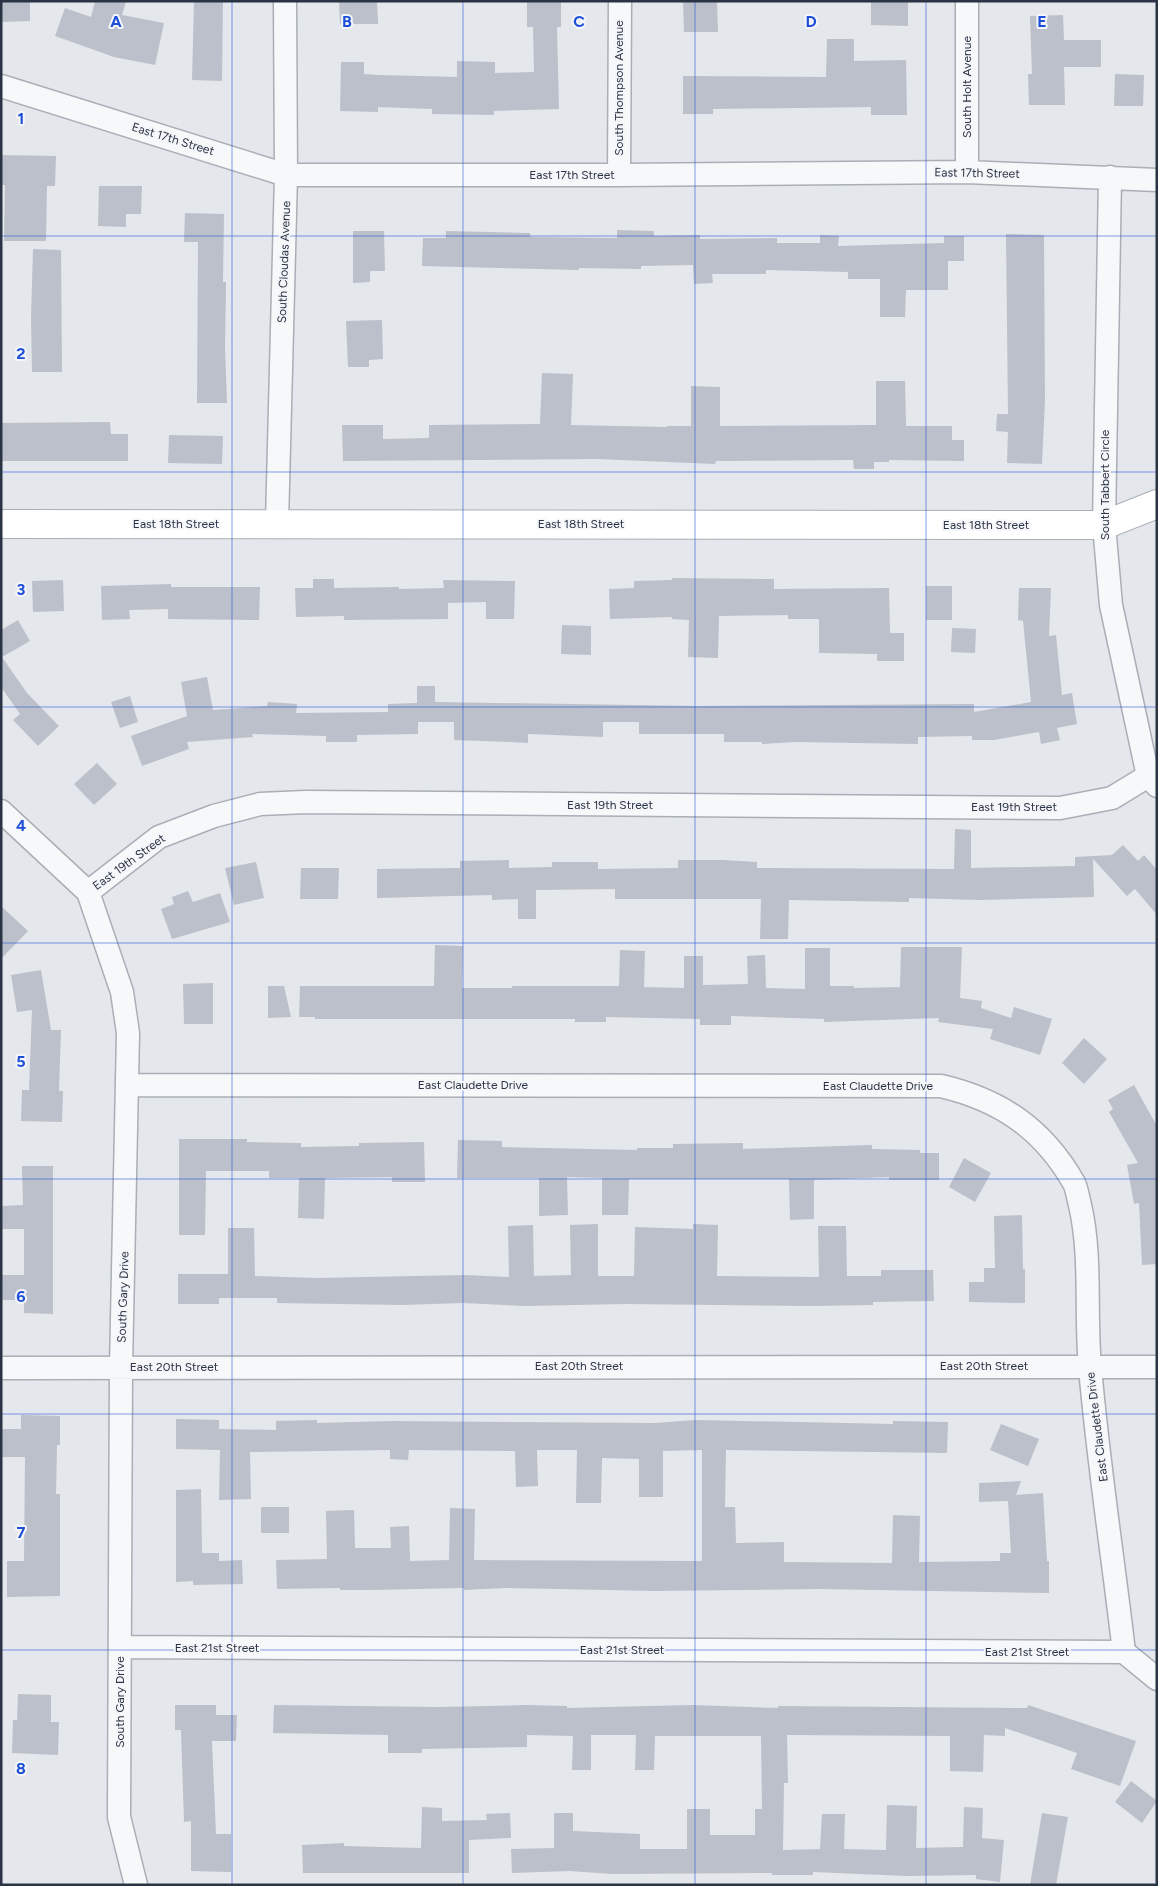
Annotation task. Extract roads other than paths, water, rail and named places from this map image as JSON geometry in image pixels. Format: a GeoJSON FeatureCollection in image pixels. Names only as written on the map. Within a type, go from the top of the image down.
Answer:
{"type":"FeatureCollection","features":[{"type":"Feature","properties":{"kind":"street","name":"South Cloudas Avenue"},"geometry":{"type":"LineString","coordinates":[[277,523],[286,175],[284,1]]}},
{"type":"Feature","properties":{"kind":"street","name":"South Thompson Avenue"},"geometry":{"type":"LineString","coordinates":[[619,175],[620,1]]}},
{"type":"Feature","properties":{"kind":"street","name":"South Holt Avenue"},"geometry":{"type":"LineString","coordinates":[[967,1],[967,172]]}},
{"type":"Feature","properties":{"kind":"street","name":"East 17th Street"},"geometry":{"type":"LineString","coordinates":[[1,86],[286,175],[967,172],[1157,180]]}},
{"type":"Feature","properties":{"kind":"street","name":"South Tabbert Circle"},"geometry":{"type":"LineString","coordinates":[[1110,177],[1104,525],[1111,605],[1152,781]]}},
{"type":"Feature","properties":{"kind":"street","name":"East 18th Street"},"geometry":{"type":"LineString","coordinates":[[1,524],[1104,525],[1157,504]]}},
{"type":"Feature","properties":{"kind":"street","name":"East 19th Street"},"geometry":{"type":"LineString","coordinates":[[88,892],[160,837],[214,816],[260,804],[316,802],[1060,808],[1112,798],[1152,781]]}},
{"type":"Feature","properties":{"kind":"street","name":"South Gary Drive"},"geometry":{"type":"LineString","coordinates":[[4,819],[88,892],[122,992],[128,1033],[121,1366],[119,1817],[136,1885]]}},
{"type":"Feature","properties":{"kind":"street","name":"East Claudette Drive"},"geometry":{"type":"LineString","coordinates":[[128,1085],[941,1086],[972,1093],[1002,1108],[1027,1124],[1051,1150],[1075,1184],[1085,1226],[1090,1366],[1124,1652]]}},
{"type":"Feature","properties":{"kind":"street","name":"East 20th Street"},"geometry":{"type":"LineString","coordinates":[[1,1368],[121,1366],[1157,1367]]}},
{"type":"Feature","properties":{"kind":"street","name":"East 21st Street"},"geometry":{"type":"LineString","coordinates":[[120,1647],[1124,1652]]}},
{"type":"Feature","properties":{"kind":"street"},"geometry":{"type":"LineString","coordinates":[[1124,1652],[1157,1679]]}}]}
